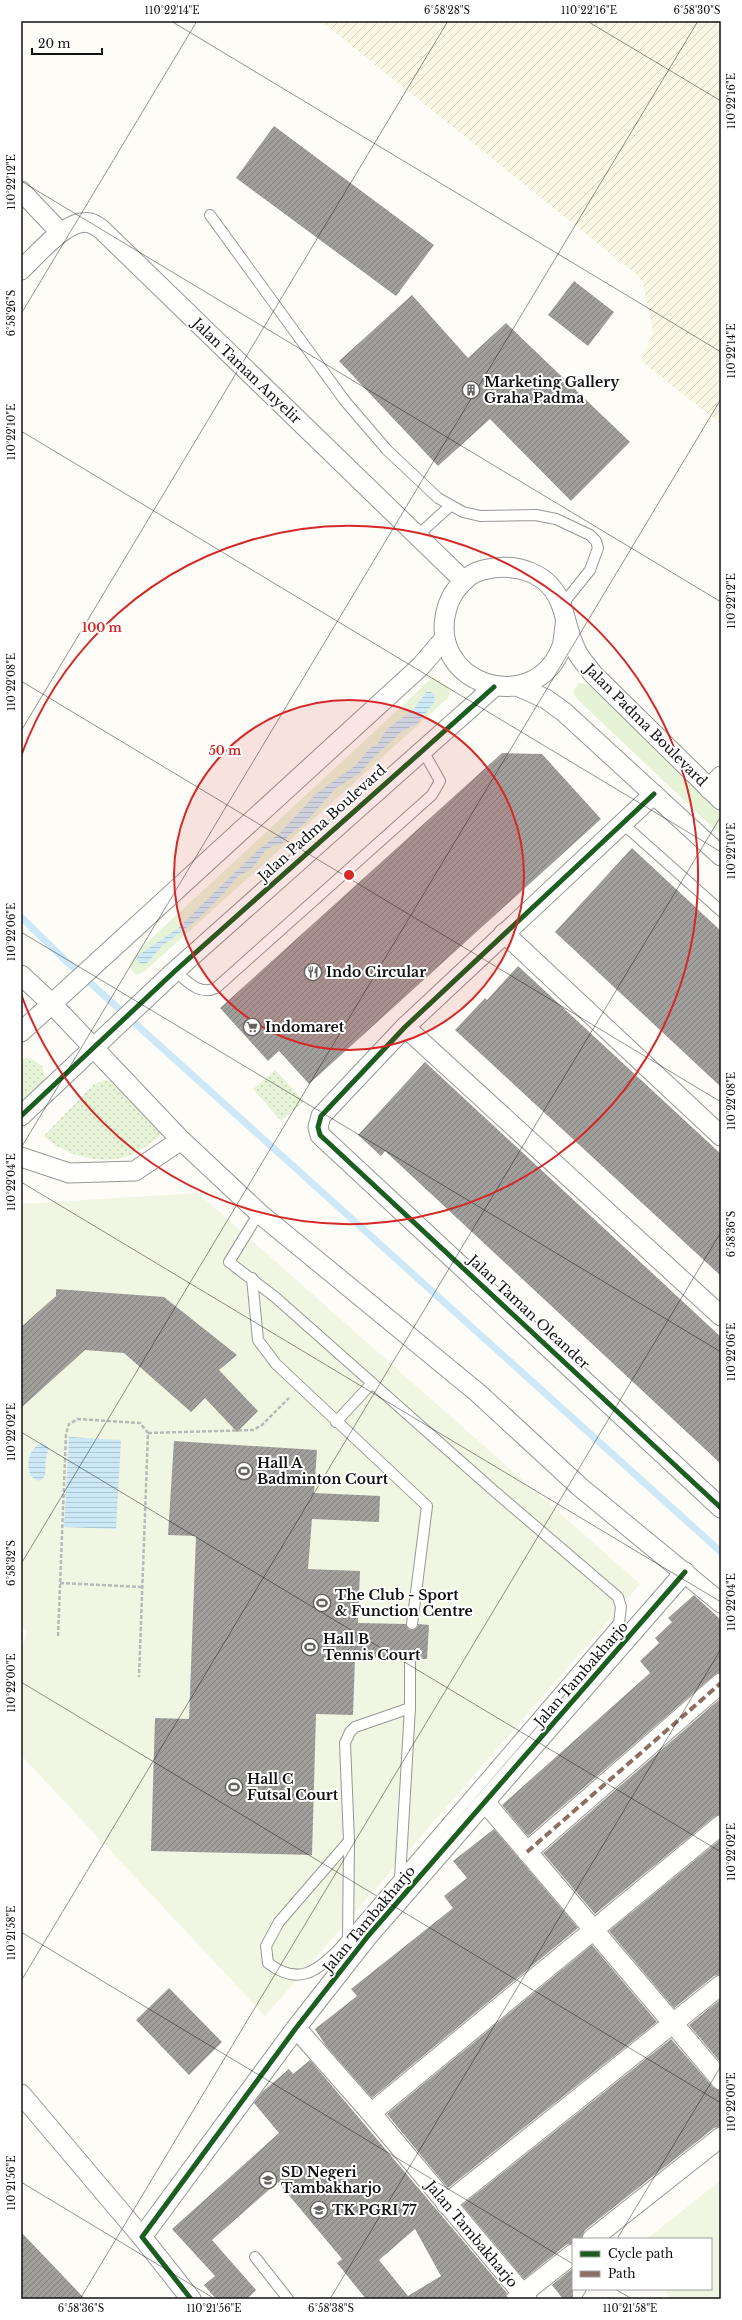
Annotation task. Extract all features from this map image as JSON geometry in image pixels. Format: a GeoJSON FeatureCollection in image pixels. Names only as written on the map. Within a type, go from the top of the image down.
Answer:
{"type":"FeatureCollection","features":[{"type":"Feature","properties":{"kind":"street"},"geometry":{"type":"LineString","coordinates":[[21,191],[60,232]]}},
{"type":"Feature","properties":{"kind":"street","name":"Jalan Taman Anyelir"},"geometry":{"type":"LineString","coordinates":[[21,270],[60,232],[78,223],[89,223],[101,229],[464,581]]}},
{"type":"Feature","properties":{"kind":"street"},"geometry":{"type":"LineString","coordinates":[[500,566],[519,567],[537,575],[547,584],[562,606],[565,625],[562,645],[552,664],[537,678],[517,686],[494,687],[476,681],[462,670],[451,656],[444,639],[444,618],[450,598],[464,581],[480,570],[500,566]]}},
{"type":"Feature","properties":{"kind":"street","name":"Jalan Padma Boulevard"},"geometry":{"type":"LineString","coordinates":[[565,625],[578,654],[593,674],[717,789]]}},
{"type":"Feature","properties":{"kind":"street"},"geometry":{"type":"LineString","coordinates":[[21,1032],[421,666],[444,639]]}},
{"type":"Feature","properties":{"kind":"street"},"geometry":{"type":"LineString","coordinates":[[517,686],[546,699],[564,712],[721,856]]}},
{"type":"Feature","properties":{"kind":"street","name":"Jalan Padma Boulevard"},"geometry":{"type":"LineString","coordinates":[[94,1046],[171,974],[422,749],[494,687]]}},
{"type":"Feature","properties":{"kind":"street"},"geometry":{"type":"LineString","coordinates":[[654,794],[405,1027],[721,1316]]}},
{"type":"Feature","properties":{"kind":"street"},"geometry":{"type":"LineString","coordinates":[[504,934],[721,1136]]}},
{"type":"Feature","properties":{"kind":"street"},"geometry":{"type":"LineString","coordinates":[[21,975],[53,1003],[181,1140],[259,1213],[478,1393],[580,1487],[721,1603]]}},
{"type":"Feature","properties":{"kind":"street","name":"Jalan Taman Oleander"},"geometry":{"type":"LineString","coordinates":[[405,1027],[321,1116],[318,1127],[320,1135],[721,1508]]}},
{"type":"Feature","properties":{"kind":"street"},"geometry":{"type":"LineString","coordinates":[[21,1116],[94,1046]]}},
{"type":"Feature","properties":{"kind":"street"},"geometry":{"type":"LineString","coordinates":[[21,1157],[70,1173],[135,1172],[181,1140]]}},
{"type":"Feature","properties":{"kind":"street","name":"Jalan Tambakharjo"},"geometry":{"type":"LineString","coordinates":[[142,2236],[296,2028],[368,1936],[685,1572]]}},
{"type":"Feature","properties":{"kind":"street"},"geometry":{"type":"LineString","coordinates":[[527,1852],[721,1683]]}},
{"type":"Feature","properties":{"kind":"street"},"geometry":{"type":"LineString","coordinates":[[485,1802],[721,2080]]}},
{"type":"Feature","properties":{"kind":"street"},"geometry":{"type":"LineString","coordinates":[[371,2113],[721,1825]]}},
{"type":"Feature","properties":{"kind":"street"},"geometry":{"type":"LineString","coordinates":[[446,2204],[674,2024],[721,1985]]}},
{"type":"Feature","properties":{"kind":"street","name":"Jalan Tambakharjo"},"geometry":{"type":"LineString","coordinates":[[296,2028],[371,2113],[522,2297]]}},
{"type":"Feature","properties":{"kind":"street"},"geometry":{"type":"LineString","coordinates":[[21,2094],[142,2236],[191,2299]]}},
{"type":"Feature","properties":{"kind":"street"},"geometry":{"type":"LineString","coordinates":[[593,2238],[721,2137]]}},
{"type":"Feature","properties":{"kind":"street"},"geometry":{"type":"LineString","coordinates":[[522,2297],[572,2255]]}},
{"type":"Feature","properties":{"kind":"lane"},"geometry":{"type":"LineString","coordinates":[[210,215],[345,401],[387,450],[438,498],[463,512],[480,516],[546,516],[556,519],[593,538],[598,548],[590,570],[562,606]]}},
{"type":"Feature","properties":{"kind":"lane"},"geometry":{"type":"LineString","coordinates":[[417,536],[450,506]]}},
{"type":"Feature","properties":{"kind":"lane"},"geometry":{"type":"LineString","coordinates":[[171,974],[198,990],[208,992],[216,988],[426,800],[438,788],[440,781],[422,749]]}},
{"type":"Feature","properties":{"kind":"lane"},"geometry":{"type":"LineString","coordinates":[[622,823],[721,911]]}},
{"type":"Feature","properties":{"kind":"lane"},"geometry":{"type":"LineString","coordinates":[[259,1213],[229,1262],[252,1278],[618,1597],[621,1607],[619,1623],[348,1939],[323,1966],[302,1975],[281,1973],[268,1963],[266,1946],[279,1922],[349,1841]]}},
{"type":"Feature","properties":{"kind":"lane"},"geometry":{"type":"LineString","coordinates":[[252,1278],[258,1340],[276,1364],[427,1506],[412,1624]]}},
{"type":"Feature","properties":{"kind":"lane"},"geometry":{"type":"LineString","coordinates":[[336,1422],[372,1383]]}},
{"type":"Feature","properties":{"kind":"lane"},"geometry":{"type":"LineString","coordinates":[[400,1878],[410,1708],[410,1659]]}},
{"type":"Feature","properties":{"kind":"lane"},"geometry":{"type":"LineString","coordinates":[[348,1939],[349,1841],[345,1743],[347,1736],[355,1727],[410,1708]]}},
{"type":"Feature","properties":{"kind":"lane"},"geometry":{"type":"LineString","coordinates":[[255,2257],[288,2299]]}},
{"type":"Feature","properties":{"kind":"path"},"geometry":{"type":"LineString","coordinates":[[148,1433],[253,1430],[262,1425],[301,1388]]}},
{"type":"Feature","properties":{"kind":"path"},"geometry":{"type":"LineString","coordinates":[[58,1636],[66,1434],[69,1424],[78,1419],[140,1423],[148,1433],[139,1677]]}},
{"type":"Feature","properties":{"kind":"path"},"geometry":{"type":"LineString","coordinates":[[60,1583],[142,1587]]}},
{"type":"Feature","properties":{"kind":"shaded area"},"geometry":{"type":"Polygon","coordinates":[[[321,21],[721,21],[721,424],[641,361],[653,331],[642,279],[321,21]]]}},
{"type":"Feature","properties":{"kind":"green space"},"geometry":{"type":"Polygon","coordinates":[[[433,677],[447,686],[450,694],[448,698],[145,971],[137,975],[129,968],[131,961],[140,949],[433,677]]]}},
{"type":"Feature","properties":{"kind":"green space"},"geometry":{"type":"Polygon","coordinates":[[[579,683],[587,684],[594,689],[721,810],[721,835],[577,699],[573,692],[579,683]]]}},
{"type":"Feature","properties":{"kind":"green space"},"geometry":{"type":"Polygon","coordinates":[[[30,1058],[42,1066],[46,1082],[21,1110],[21,1059],[30,1058]]]}},
{"type":"Feature","properties":{"kind":"green space"},"geometry":{"type":"Polygon","coordinates":[[[275,1070],[304,1101],[281,1121],[253,1089],[275,1070]]]}},
{"type":"Feature","properties":{"kind":"green space"},"geometry":{"type":"Polygon","coordinates":[[[104,1080],[118,1082],[167,1130],[133,1154],[118,1159],[107,1160],[84,1157],[62,1149],[44,1136],[93,1085],[104,1080]]]}},
{"type":"Feature","properties":{"kind":"green space","name":"The Club - Sport & Function Centre"},"geometry":{"type":"Polygon","coordinates":[[[198,1193],[640,1584],[265,2016],[21,1755],[21,1650],[27,1633],[21,1623],[21,1204],[198,1193]]]}},
{"type":"Feature","properties":{"kind":"green space"},"geometry":{"type":"Polygon","coordinates":[[[721,2180],[721,2299],[672,2299],[664,2290],[712,2290],[712,2238],[648,2238],[721,2180]]]}},
{"type":"Feature","properties":{"kind":"water"},"geometry":{"type":"Polygon","coordinates":[[[426,692],[431,692],[434,695],[435,701],[418,723],[401,732],[373,758],[360,773],[336,788],[305,823],[289,835],[282,844],[274,845],[265,851],[252,868],[236,878],[225,892],[198,919],[162,946],[147,963],[143,965],[136,960],[139,955],[177,929],[258,850],[280,833],[317,793],[355,766],[370,748],[377,745],[387,729],[414,709],[426,692]]]}},
{"type":"Feature","properties":{"kind":"water"},"geometry":{"type":"Polygon","coordinates":[[[69,1437],[121,1440],[116,1529],[64,1527],[69,1437]]]}},
{"type":"Feature","properties":{"kind":"water"},"geometry":{"type":"Polygon","coordinates":[[[41,1443],[46,1444],[49,1449],[43,1479],[37,1481],[31,1476],[29,1471],[29,1458],[33,1449],[41,1443]]]}},
{"type":"Feature","properties":{"kind":"building"},"geometry":{"type":"Polygon","coordinates":[[[274,126],[434,245],[396,296],[236,178],[274,126]]]}},
{"type":"Feature","properties":{"kind":"building"},"geometry":{"type":"Polygon","coordinates":[[[574,281],[614,312],[588,346],[548,315],[574,281]]]}},
{"type":"Feature","properties":{"kind":"building","name":"Marketing Gallery Graha Padma"},"geometry":{"type":"Polygon","coordinates":[[[412,295],[468,358],[506,323],[630,442],[571,501],[490,419],[438,466],[339,361],[412,295]]]}},
{"type":"Feature","properties":{"kind":"building"},"geometry":{"type":"Polygon","coordinates":[[[502,753],[542,754],[601,819],[309,1084],[279,1051],[268,1061],[220,1008],[502,753]]]}},
{"type":"Feature","properties":{"kind":"building"},"geometry":{"type":"Polygon","coordinates":[[[632,848],[721,931],[721,1087],[555,932],[632,848]]]}},
{"type":"Feature","properties":{"kind":"building"},"geometry":{"type":"Polygon","coordinates":[[[518,966],[721,1154],[721,1276],[455,1030],[485,998],[487,1000],[518,966]]]}},
{"type":"Feature","properties":{"kind":"building"},"geometry":{"type":"Polygon","coordinates":[[[425,1062],[721,1337],[721,1464],[385,1151],[381,1156],[358,1135],[425,1062]]]}},
{"type":"Feature","properties":{"kind":"building"},"geometry":{"type":"Polygon","coordinates":[[[56,1289],[164,1297],[237,1355],[219,1370],[258,1411],[237,1432],[205,1398],[191,1412],[124,1353],[85,1350],[21,1408],[21,1327],[56,1296],[56,1289]]]}},
{"type":"Feature","properties":{"kind":"building"},"geometry":{"type":"Polygon","coordinates":[[[174,1441],[317,1450],[314,1493],[380,1496],[379,1522],[312,1519],[308,1569],[360,1571],[358,1623],[406,1624],[408,1629],[412,1630],[417,1628],[418,1624],[429,1625],[427,1659],[416,1659],[410,1653],[406,1654],[404,1658],[355,1657],[353,1715],[316,1714],[312,1855],[151,1851],[155,1718],[189,1719],[196,1536],[168,1535],[174,1441]]]}},
{"type":"Feature","properties":{"kind":"building"},"geometry":{"type":"Polygon","coordinates":[[[694,1595],[721,1620],[721,1672],[714,1675],[528,1836],[502,1805],[650,1673],[640,1661],[659,1643],[655,1638],[672,1622],[668,1618],[694,1595]]]}},
{"type":"Feature","properties":{"kind":"building"},"geometry":{"type":"Polygon","coordinates":[[[721,1698],[721,1814],[714,1817],[595,1914],[543,1853],[721,1698]]]}},
{"type":"Feature","properties":{"kind":"building"},"geometry":{"type":"Polygon","coordinates":[[[494,1829],[578,1928],[372,2098],[326,2046],[315,2029],[357,1996],[351,1989],[453,1908],[444,1896],[467,1878],[453,1861],[494,1829]]]}},
{"type":"Feature","properties":{"kind":"building"},"geometry":{"type":"Polygon","coordinates":[[[721,1839],[721,1974],[714,1976],[674,2008],[609,1931],[721,1839]]]}},
{"type":"Feature","properties":{"kind":"building"},"geometry":{"type":"Polygon","coordinates":[[[592,1945],[657,2022],[448,2188],[387,2114],[592,1945]]]}},
{"type":"Feature","properties":{"kind":"building"},"geometry":{"type":"Polygon","coordinates":[[[169,1988],[222,2042],[189,2075],[136,2020],[169,1988]]]}},
{"type":"Feature","properties":{"kind":"building"},"geometry":{"type":"Polygon","coordinates":[[[721,1999],[721,2063],[689,2025],[721,1999]]]}},
{"type":"Feature","properties":{"kind":"building"},"geometry":{"type":"Polygon","coordinates":[[[671,2039],[713,2087],[721,2091],[721,2126],[714,2128],[585,2230],[581,2238],[572,2238],[572,2243],[566,2245],[524,2279],[462,2205],[671,2039]]]}},
{"type":"Feature","properties":{"kind":"building"},"geometry":{"type":"Polygon","coordinates":[[[310,2060],[507,2293],[505,2299],[366,2299],[337,2263],[342,2259],[278,2182],[212,2240],[256,2290],[247,2299],[216,2299],[204,2285],[215,2276],[172,2229],[279,2133],[254,2103],[262,2092],[289,2069],[293,2074],[310,2060]],[[415,2229],[379,2260],[408,2296],[441,2276],[415,2229]]]}},
{"type":"Feature","properties":{"kind":"building"},"geometry":{"type":"Polygon","coordinates":[[[21,2232],[85,2299],[21,2299],[21,2232]]]}},
{"type":"Feature","properties":{"kind":"building"},"geometry":{"type":"Polygon","coordinates":[[[572,2269],[573,2299],[563,2299],[552,2285],[572,2269]]]}},
{"type":"Feature","properties":{"kind":"waterway"},"geometry":{"type":"LineString","coordinates":[[21,917],[66,961],[721,1552]]}},
{"type":"Feature","properties":{"kind":"marked path"},"geometry":{"type":"LineString","coordinates":[[527,1852],[721,1683]]}},
{"type":"Feature","properties":{"kind":"cycle path"},"geometry":{"type":"LineString","coordinates":[[21,1116],[175,971],[494,687]]}},
{"type":"Feature","properties":{"kind":"cycle path"},"geometry":{"type":"LineString","coordinates":[[654,794],[405,1027],[321,1116],[318,1127],[320,1135],[721,1508]]}},
{"type":"Feature","properties":{"kind":"cycle path"},"geometry":{"type":"LineString","coordinates":[[191,2299],[142,2237],[296,2028],[368,1936],[685,1572]]}},
{"type":"Feature","properties":{"kind":"place","name":"Marketing Gallery Graha Padma"},"geometry":{"type":"Point","coordinates":[471,390]}},
{"type":"Feature","properties":{"kind":"place","name":"Indo Circular"},"geometry":{"type":"Point","coordinates":[313,972]}},
{"type":"Feature","properties":{"kind":"place","name":"Indomaret"},"geometry":{"type":"Point","coordinates":[252,1027]}},
{"type":"Feature","properties":{"kind":"place","name":"Hall A Badminton Court"},"geometry":{"type":"Point","coordinates":[244,1471]}},
{"type":"Feature","properties":{"kind":"place","name":"The Club - Sport & Function Centre"},"geometry":{"type":"Point","coordinates":[322,1603]}},
{"type":"Feature","properties":{"kind":"place","name":"Hall B Tennis Court"},"geometry":{"type":"Point","coordinates":[310,1647]}},
{"type":"Feature","properties":{"kind":"place","name":"Hall C Futsal Court"},"geometry":{"type":"Point","coordinates":[234,1787]}},
{"type":"Feature","properties":{"kind":"place","name":"SD Negeri Tambakharjo"},"geometry":{"type":"Point","coordinates":[268,2180]}},
{"type":"Feature","properties":{"kind":"place","name":"TK PGRI 77"},"geometry":{"type":"Point","coordinates":[319,2210]}}]}
